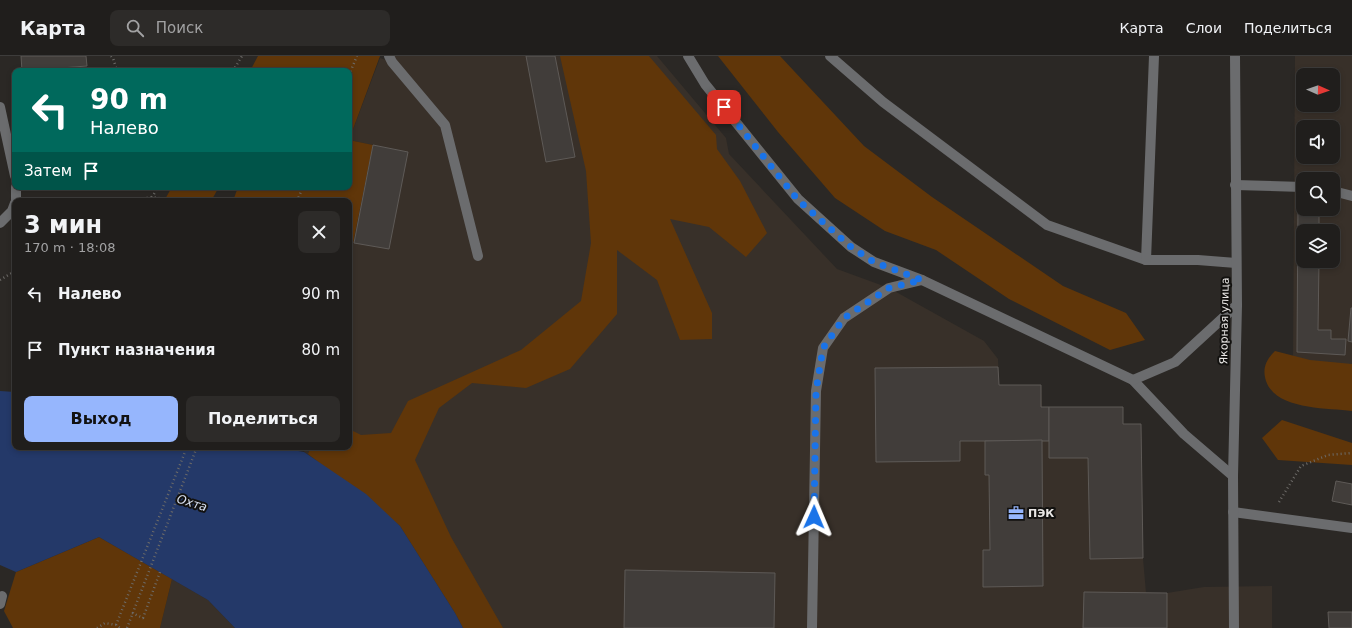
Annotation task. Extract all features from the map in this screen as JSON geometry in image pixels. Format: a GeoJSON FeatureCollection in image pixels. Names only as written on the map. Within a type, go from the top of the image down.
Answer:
{"type":"FeatureCollection","features":[{"type":"Feature","properties":{"kind":"street"},"geometry":{"type":"LineString","coordinates":[[389,56],[392,62],[445,125],[478,256]]}},
{"type":"Feature","properties":{"kind":"street"},"geometry":{"type":"LineString","coordinates":[[688,56],[705,84],[798,200],[851,247],[874,262],[922,280],[1133,380],[1184,434],[1233,476]]}},
{"type":"Feature","properties":{"kind":"street"},"geometry":{"type":"LineString","coordinates":[[830,56],[883,102],[1048,225],[1146,260],[1198,260],[1236,263]]}},
{"type":"Feature","properties":{"kind":"street"},"geometry":{"type":"LineString","coordinates":[[1146,260],[1154,56]]}},
{"type":"Feature","properties":{"kind":"street","name":"Якорная улица"},"geometry":{"type":"LineString","coordinates":[[1234,628],[1233,476],[1237,305],[1235,56]]}},
{"type":"Feature","properties":{"kind":"street"},"geometry":{"type":"LineString","coordinates":[[0,108],[12,162]]}},
{"type":"Feature","properties":{"kind":"street"},"geometry":{"type":"LineString","coordinates":[[1235,184],[1296,187]]}},
{"type":"Feature","properties":{"kind":"street"},"geometry":{"type":"LineString","coordinates":[[1340,193],[1352,196]]}},
{"type":"Feature","properties":{"kind":"street"},"geometry":{"type":"LineString","coordinates":[[0,223],[12,212]]}},
{"type":"Feature","properties":{"kind":"street"},"geometry":{"type":"LineString","coordinates":[[812,628],[816,391],[823,348],[844,318],[889,288],[922,280]]}},
{"type":"Feature","properties":{"kind":"street"},"geometry":{"type":"LineString","coordinates":[[1133,380],[1175,362],[1237,305]]}},
{"type":"Feature","properties":{"kind":"street"},"geometry":{"type":"LineString","coordinates":[[1233,512],[1352,528]]}},
{"type":"Feature","properties":{"kind":"path"},"geometry":{"type":"LineString","coordinates":[[111,56],[116,68]]}},
{"type":"Feature","properties":{"kind":"path"},"geometry":{"type":"LineString","coordinates":[[235,68],[242,56]]}},
{"type":"Feature","properties":{"kind":"path"},"geometry":{"type":"LineString","coordinates":[[352,68],[357,56]]}},
{"type":"Feature","properties":{"kind":"path"},"geometry":{"type":"LineString","coordinates":[[152,197],[156,190]]}},
{"type":"Feature","properties":{"kind":"path"},"geometry":{"type":"LineString","coordinates":[[147,198],[158,198]]}},
{"type":"Feature","properties":{"kind":"path"},"geometry":{"type":"LineString","coordinates":[[0,280],[12,273]]}},
{"type":"Feature","properties":{"kind":"path"},"geometry":{"type":"LineString","coordinates":[[116,625],[186,450]]}},
{"type":"Feature","properties":{"kind":"path"},"geometry":{"type":"LineString","coordinates":[[127,628],[196,450]]}},
{"type":"Feature","properties":{"kind":"path"},"geometry":{"type":"LineString","coordinates":[[1269,518],[1301,466],[1328,455],[1352,453]]}},
{"type":"Feature","properties":{"kind":"path"},"geometry":{"type":"LineString","coordinates":[[132,613],[143,618],[160,572]]}},
{"type":"Feature","properties":{"kind":"path"},"geometry":{"type":"LineString","coordinates":[[97,628],[105,623],[116,625],[120,628]]}},
{"type":"Feature","properties":{"kind":"shaded area"},"geometry":{"type":"Polygon","coordinates":[[[258,56],[380,56],[352,132],[352,68],[252,68],[258,56]]]}},
{"type":"Feature","properties":{"kind":"shaded area"},"geometry":{"type":"Polygon","coordinates":[[[394,56],[657,56],[726,138],[729,154],[837,269],[889,288],[984,341],[998,359],[999,385],[1041,385],[1042,407],[1123,407],[1123,424],[1141,424],[1143,558],[1146,593],[1167,593],[1204,587],[1272,586],[1272,628],[463,628],[400,526],[366,494],[304,452],[305,450],[352,450],[352,248],[373,145],[352,141],[352,132],[380,58],[392,62],[394,56]]]}},
{"type":"Feature","properties":{"kind":"shaded area"},"geometry":{"type":"Polygon","coordinates":[[[560,56],[649,56],[716,135],[717,149],[740,181],[767,233],[746,257],[709,227],[670,219],[712,313],[712,339],[680,340],[657,280],[617,250],[617,314],[570,369],[526,388],[472,383],[439,408],[415,460],[451,537],[503,628],[463,628],[400,526],[308,454],[310,450],[352,450],[352,430],[361,435],[391,433],[408,401],[521,350],[581,301],[591,243],[586,171],[560,56]]]}},
{"type":"Feature","properties":{"kind":"shaded area"},"geometry":{"type":"Polygon","coordinates":[[[718,56],[780,56],[864,146],[932,197],[1063,286],[1126,313],[1145,340],[1110,350],[1009,299],[936,250],[885,231],[835,198],[778,132],[718,56]]]}},
{"type":"Feature","properties":{"kind":"shaded area"},"geometry":{"type":"Polygon","coordinates":[[[1295,56],[1352,56],[1352,371],[1293,365],[1295,56]]]}},
{"type":"Feature","properties":{"kind":"shaded area"},"geometry":{"type":"Polygon","coordinates":[[[352,141],[373,145],[352,248],[352,198],[234,198],[237,190],[352,190],[352,141]]]}},
{"type":"Feature","properties":{"kind":"shaded area"},"geometry":{"type":"Polygon","coordinates":[[[170,190],[217,190],[213,198],[166,198],[170,190]]]}},
{"type":"Feature","properties":{"kind":"shaded area"},"geometry":{"type":"Polygon","coordinates":[[[1275,351],[1310,360],[1352,364],[1352,411],[1303,406],[1280,398],[1266,381],[1264,372],[1269,358],[1275,351]]]}},
{"type":"Feature","properties":{"kind":"shaded area"},"geometry":{"type":"Polygon","coordinates":[[[1282,420],[1352,443],[1352,465],[1278,460],[1262,438],[1282,420]]]}},
{"type":"Feature","properties":{"kind":"shaded area"},"geometry":{"type":"Polygon","coordinates":[[[99,537],[172,579],[160,628],[13,628],[4,611],[16,572],[99,537]]]}},
{"type":"Feature","properties":{"kind":"shaded area"},"geometry":{"type":"Polygon","coordinates":[[[172,579],[208,600],[235,628],[160,628],[172,579]]]}},
{"type":"Feature","properties":{"kind":"water","name":"Охта"},"geometry":{"type":"Polygon","coordinates":[[[0,391],[12,392],[12,450],[293,450],[304,452],[366,494],[400,526],[463,628],[235,628],[208,600],[99,537],[16,572],[0,565],[0,391]]]}},
{"type":"Feature","properties":{"kind":"building"},"geometry":{"type":"Polygon","coordinates":[[[21,56],[86,56],[87,66],[61,68],[22,68],[21,56]]]}},
{"type":"Feature","properties":{"kind":"building"},"geometry":{"type":"Polygon","coordinates":[[[526,56],[555,56],[575,157],[546,162],[526,56]]]}},
{"type":"Feature","properties":{"kind":"building"},"geometry":{"type":"Polygon","coordinates":[[[373,145],[408,152],[389,249],[354,243],[373,145]]]}},
{"type":"Feature","properties":{"kind":"building"},"geometry":{"type":"Polygon","coordinates":[[[1298,216],[1319,216],[1319,224],[1298,224],[1298,216]]]}},
{"type":"Feature","properties":{"kind":"building"},"geometry":{"type":"Polygon","coordinates":[[[1298,268],[1319,268],[1318,330],[1331,330],[1331,339],[1346,339],[1345,355],[1297,352],[1298,268]]]}},
{"type":"Feature","properties":{"kind":"building"},"geometry":{"type":"Polygon","coordinates":[[[1352,308],[1352,342],[1348,341],[1352,308]]]}},
{"type":"Feature","properties":{"kind":"building"},"geometry":{"type":"Polygon","coordinates":[[[998,367],[999,385],[1041,385],[1041,407],[1049,407],[1049,441],[960,441],[960,461],[876,462],[875,368],[998,367]]]}},
{"type":"Feature","properties":{"kind":"building"},"geometry":{"type":"Polygon","coordinates":[[[1049,407],[1123,407],[1123,424],[1141,424],[1143,558],[1090,559],[1088,458],[1049,458],[1049,407]]]}},
{"type":"Feature","properties":{"kind":"building","name":"ПЭК"},"geometry":{"type":"Polygon","coordinates":[[[1042,440],[1043,586],[983,587],[983,550],[990,550],[989,475],[985,475],[985,441],[1042,440]]]}},
{"type":"Feature","properties":{"kind":"building"},"geometry":{"type":"Polygon","coordinates":[[[1336,481],[1352,484],[1352,505],[1332,501],[1336,481]]]}},
{"type":"Feature","properties":{"kind":"building"},"geometry":{"type":"Polygon","coordinates":[[[625,570],[775,573],[774,628],[624,628],[625,570]]]}},
{"type":"Feature","properties":{"kind":"building"},"geometry":{"type":"Polygon","coordinates":[[[1084,592],[1167,593],[1167,628],[1083,628],[1084,592]]]}},
{"type":"Feature","properties":{"kind":"building"},"geometry":{"type":"Polygon","coordinates":[[[1328,612],[1352,612],[1352,628],[1329,628],[1328,612]]]}},
{"type":"Feature","properties":{"kind":"place","name":"ПЭК"},"geometry":{"type":"Point","coordinates":[1016,513]}},
{"type":"Feature","properties":{"kind":"route"},"geometry":{"type":"LineString","coordinates":[[724,107],[798,200],[851,247],[874,262],[922,280],[889,288],[844,318],[823,348],[816,391],[814,517]]}}]}
